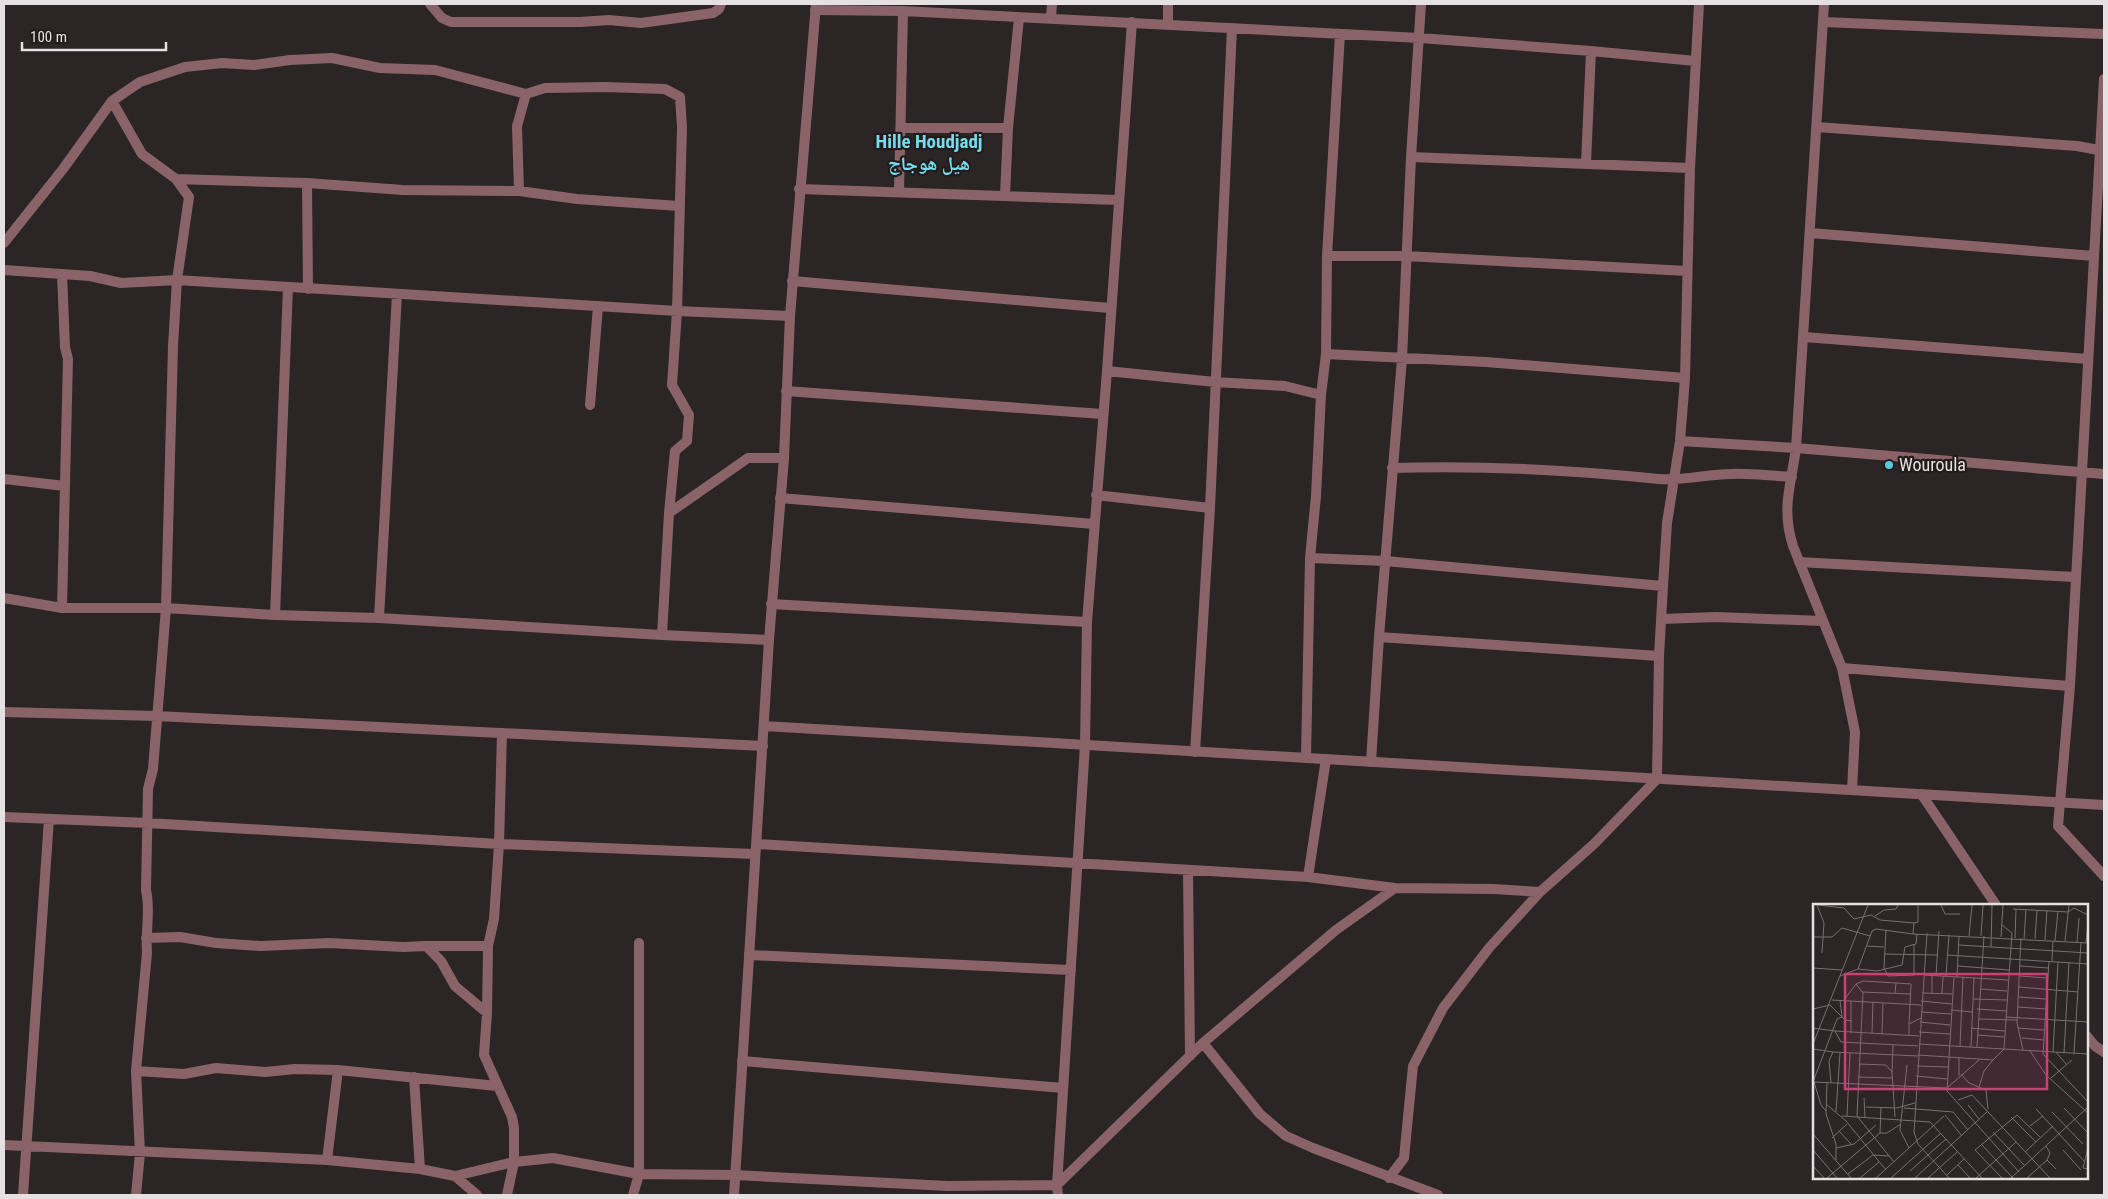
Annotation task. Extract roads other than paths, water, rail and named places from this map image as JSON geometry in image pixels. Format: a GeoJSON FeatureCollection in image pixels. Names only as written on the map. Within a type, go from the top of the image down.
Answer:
{"type":"FeatureCollection","features":[{"type":"Feature","properties":{"kind":"street"},"geometry":{"type":"LineString","coordinates":[[430,4],[442,18],[451,22],[580,22],[609,20],[641,23],[713,13],[719,9],[721,4]]}},
{"type":"Feature","properties":{"kind":"street"},"geometry":{"type":"LineString","coordinates":[[1051,18],[1052,4]]}},
{"type":"Feature","properties":{"kind":"street"},"geometry":{"type":"LineString","coordinates":[[1168,4],[1168,24]]}},
{"type":"Feature","properties":{"kind":"street"},"geometry":{"type":"LineString","coordinates":[[1371,762],[1378,637],[1402,360],[1411,157],[1422,4]]}},
{"type":"Feature","properties":{"kind":"street"},"geometry":{"type":"LineString","coordinates":[[1389,1178],[1404,1158],[1413,1066],[1442,1008],[1489,948],[1540,892],[1594,844],[1658,779],[1659,656],[1667,523],[1680,441],[1685,378],[1690,168],[1699,4]]}},
{"type":"Feature","properties":{"kind":"street"},"geometry":{"type":"LineString","coordinates":[[1824,4],[1796,448],[1786,505],[1789,533],[1842,668],[1855,732],[1852,790]]}},
{"type":"Feature","properties":{"kind":"street"},"geometry":{"type":"LineString","coordinates":[[734,1195],[768,640],[784,458],[792,281],[816,7],[903,11],[946,8],[1019,18],[1132,22],[1420,38],[1695,61]]}},
{"type":"Feature","properties":{"kind":"street"},"geometry":{"type":"LineString","coordinates":[[899,192],[903,11]]}},
{"type":"Feature","properties":{"kind":"street"},"geometry":{"type":"LineString","coordinates":[[1006,196],[1008,128],[1019,18]]}},
{"type":"Feature","properties":{"kind":"street"},"geometry":{"type":"LineString","coordinates":[[1057,1190],[1085,745],[1087,622],[1132,22]]}},
{"type":"Feature","properties":{"kind":"street"},"geometry":{"type":"LineString","coordinates":[[1824,22],[2104,34]]}},
{"type":"Feature","properties":{"kind":"street"},"geometry":{"type":"LineString","coordinates":[[1195,752],[1210,508],[1232,28]]}},
{"type":"Feature","properties":{"kind":"street"},"geometry":{"type":"LineString","coordinates":[[1306,758],[1310,558],[1316,496],[1321,395],[1326,354],[1327,256],[1340,34]]}},
{"type":"Feature","properties":{"kind":"street"},"geometry":{"type":"LineString","coordinates":[[1586,163],[1591,51]]}},
{"type":"Feature","properties":{"kind":"street"},"geometry":{"type":"LineString","coordinates":[[4,242],[63,169],[112,101],[140,82],[185,67],[222,63],[254,65],[290,60],[332,58],[380,68],[435,70],[526,94],[545,88],[605,87],[666,89],[680,97],[682,127],[677,311],[672,385],[689,415],[687,441],[675,451],[669,513],[662,635]]}},
{"type":"Feature","properties":{"kind":"street"},"geometry":{"type":"LineString","coordinates":[[2104,79],[2102,151],[2094,256],[2070,686],[2058,826],[2104,876]]}},
{"type":"Feature","properties":{"kind":"street"},"geometry":{"type":"LineString","coordinates":[[519,191],[517,126],[526,94]]}},
{"type":"Feature","properties":{"kind":"street"},"geometry":{"type":"LineString","coordinates":[[112,101],[142,154],[176,179],[189,197],[177,280],[172,346],[166,608],[153,769],[148,789],[146,890],[150,903],[136,1071],[140,1153],[136,1195]]}},
{"type":"Feature","properties":{"kind":"street"},"geometry":{"type":"LineString","coordinates":[[1816,127],[2077,146],[2102,151]]}},
{"type":"Feature","properties":{"kind":"street"},"geometry":{"type":"LineString","coordinates":[[901,128],[1008,128]]}},
{"type":"Feature","properties":{"kind":"street"},"geometry":{"type":"LineString","coordinates":[[1411,157],[1690,168]]}},
{"type":"Feature","properties":{"kind":"street"},"geometry":{"type":"LineString","coordinates":[[176,179],[307,183],[403,190],[519,191],[576,199],[679,206]]}},
{"type":"Feature","properties":{"kind":"street"},"geometry":{"type":"LineString","coordinates":[[307,183],[308,288]]}},
{"type":"Feature","properties":{"kind":"street"},"geometry":{"type":"LineString","coordinates":[[799,189],[1118,200]]}},
{"type":"Feature","properties":{"kind":"street"},"geometry":{"type":"LineString","coordinates":[[1810,233],[2094,256]]}},
{"type":"Feature","properties":{"kind":"street"},"geometry":{"type":"LineString","coordinates":[[1327,256],[1406,256],[1687,271]]}},
{"type":"Feature","properties":{"kind":"street"},"geometry":{"type":"LineString","coordinates":[[4,270],[90,276],[121,283],[177,280],[677,311],[790,316]]}},
{"type":"Feature","properties":{"kind":"street"},"geometry":{"type":"LineString","coordinates":[[62,274],[65,347],[68,359],[62,608]]}},
{"type":"Feature","properties":{"kind":"street"},"geometry":{"type":"LineString","coordinates":[[792,281],[1110,308]]}},
{"type":"Feature","properties":{"kind":"street"},"geometry":{"type":"LineString","coordinates":[[275,615],[288,287]]}},
{"type":"Feature","properties":{"kind":"street"},"geometry":{"type":"LineString","coordinates":[[379,618],[397,294]]}},
{"type":"Feature","properties":{"kind":"street"},"geometry":{"type":"LineString","coordinates":[[590,405],[598,306]]}},
{"type":"Feature","properties":{"kind":"street"},"geometry":{"type":"LineString","coordinates":[[1804,337],[2088,359]]}},
{"type":"Feature","properties":{"kind":"street"},"geometry":{"type":"LineString","coordinates":[[1326,354],[1402,360],[1486,362],[1685,378]]}},
{"type":"Feature","properties":{"kind":"street"},"geometry":{"type":"LineString","coordinates":[[1107,371],[1215,382],[1285,386],[1321,395]]}},
{"type":"Feature","properties":{"kind":"street"},"geometry":{"type":"LineString","coordinates":[[786,391],[1102,414]]}},
{"type":"Feature","properties":{"kind":"street"},"geometry":{"type":"LineString","coordinates":[[1680,441],[1796,448],[2104,474]]}},
{"type":"Feature","properties":{"kind":"street"},"geometry":{"type":"LineString","coordinates":[[669,513],[748,458],[784,458]]}},
{"type":"Feature","properties":{"kind":"street"},"geometry":{"type":"LineString","coordinates":[[1392,468],[1459,467],[1580,472],[1646,476],[1660,479],[1732,474],[1792,477]]}},
{"type":"Feature","properties":{"kind":"street"},"geometry":{"type":"LineString","coordinates":[[4,479],[64,486]]}},
{"type":"Feature","properties":{"kind":"street"},"geometry":{"type":"LineString","coordinates":[[1096,496],[1210,508]]}},
{"type":"Feature","properties":{"kind":"street"},"geometry":{"type":"LineString","coordinates":[[780,498],[1094,524]]}},
{"type":"Feature","properties":{"kind":"street"},"geometry":{"type":"LineString","coordinates":[[1310,558],[1385,561],[1663,586]]}},
{"type":"Feature","properties":{"kind":"street"},"geometry":{"type":"LineString","coordinates":[[1799,562],[2075,577]]}},
{"type":"Feature","properties":{"kind":"street"},"geometry":{"type":"LineString","coordinates":[[4,598],[62,608],[166,608],[768,640]]}},
{"type":"Feature","properties":{"kind":"street"},"geometry":{"type":"LineString","coordinates":[[772,604],[1087,622]]}},
{"type":"Feature","properties":{"kind":"street"},"geometry":{"type":"LineString","coordinates":[[1662,619],[1716,617],[1823,621]]}},
{"type":"Feature","properties":{"kind":"street"},"geometry":{"type":"LineString","coordinates":[[1378,637],[1659,656]]}},
{"type":"Feature","properties":{"kind":"street"},"geometry":{"type":"LineString","coordinates":[[1842,668],[2070,686]]}},
{"type":"Feature","properties":{"kind":"street"},"geometry":{"type":"LineString","coordinates":[[4,712],[157,716],[763,746]]}},
{"type":"Feature","properties":{"kind":"street"},"geometry":{"type":"LineString","coordinates":[[764,726],[2104,805]]}},
{"type":"Feature","properties":{"kind":"street"},"geometry":{"type":"LineString","coordinates":[[502,733],[499,844],[494,919],[488,946],[484,1055],[512,1117],[515,1137],[514,1162],[507,1195]]}},
{"type":"Feature","properties":{"kind":"street"},"geometry":{"type":"LineString","coordinates":[[1308,877],[1326,760]]}},
{"type":"Feature","properties":{"kind":"street"},"geometry":{"type":"LineString","coordinates":[[1922,794],[1995,904]]}},
{"type":"Feature","properties":{"kind":"street"},"geometry":{"type":"LineString","coordinates":[[4,817],[148,823],[499,844],[756,849],[1077,864],[1308,877],[1395,888],[1493,889],[1540,892]]}},
{"type":"Feature","properties":{"kind":"street"},"geometry":{"type":"LineString","coordinates":[[24,1194],[49,819]]}},
{"type":"Feature","properties":{"kind":"street"},"geometry":{"type":"LineString","coordinates":[[1188,870],[1190,1056]]}},
{"type":"Feature","properties":{"kind":"street"},"geometry":{"type":"LineString","coordinates":[[4,1145],[140,1153],[327,1160],[420,1168],[455,1176],[514,1162],[553,1158],[639,1174],[735,1175],[1057,1190],[1203,1043],[1336,930],[1395,888]]}},
{"type":"Feature","properties":{"kind":"street"},"geometry":{"type":"LineString","coordinates":[[146,938],[180,937],[216,943],[261,946],[329,943],[403,947],[488,946]]}},
{"type":"Feature","properties":{"kind":"street"},"geometry":{"type":"LineString","coordinates":[[634,1195],[639,1174],[639,943]]}},
{"type":"Feature","properties":{"kind":"street"},"geometry":{"type":"LineString","coordinates":[[426,946],[441,960],[455,986],[487,1013]]}},
{"type":"Feature","properties":{"kind":"street"},"geometry":{"type":"LineString","coordinates":[[749,955],[1070,970]]}},
{"type":"Feature","properties":{"kind":"street"},"geometry":{"type":"LineString","coordinates":[[2088,1037],[2095,1046],[2104,1052]]}},
{"type":"Feature","properties":{"kind":"street"},"geometry":{"type":"LineString","coordinates":[[1203,1043],[1260,1114],[1286,1136],[1389,1178],[1438,1195]]}},
{"type":"Feature","properties":{"kind":"street"},"geometry":{"type":"LineString","coordinates":[[742,1061],[1063,1088]]}},
{"type":"Feature","properties":{"kind":"street"},"geometry":{"type":"LineString","coordinates":[[136,1071],[184,1074],[216,1068],[265,1072],[295,1069],[338,1070],[497,1086]]}},
{"type":"Feature","properties":{"kind":"street"},"geometry":{"type":"LineString","coordinates":[[327,1160],[338,1070]]}},
{"type":"Feature","properties":{"kind":"street"},"geometry":{"type":"LineString","coordinates":[[414,1077],[420,1168]]}},
{"type":"Feature","properties":{"kind":"street"},"geometry":{"type":"LineString","coordinates":[[455,1176],[478,1195]]}},
{"type":"Feature","properties":{"kind":"place","name":"Wouroula"},"geometry":{"type":"Point","coordinates":[1889,465]}},
{"type":"Feature","properties":{"kind":"district","name":"Hille Houdjadj هيل هوجاج"},"geometry":{"type":"Point","coordinates":[929,152]}}]}
